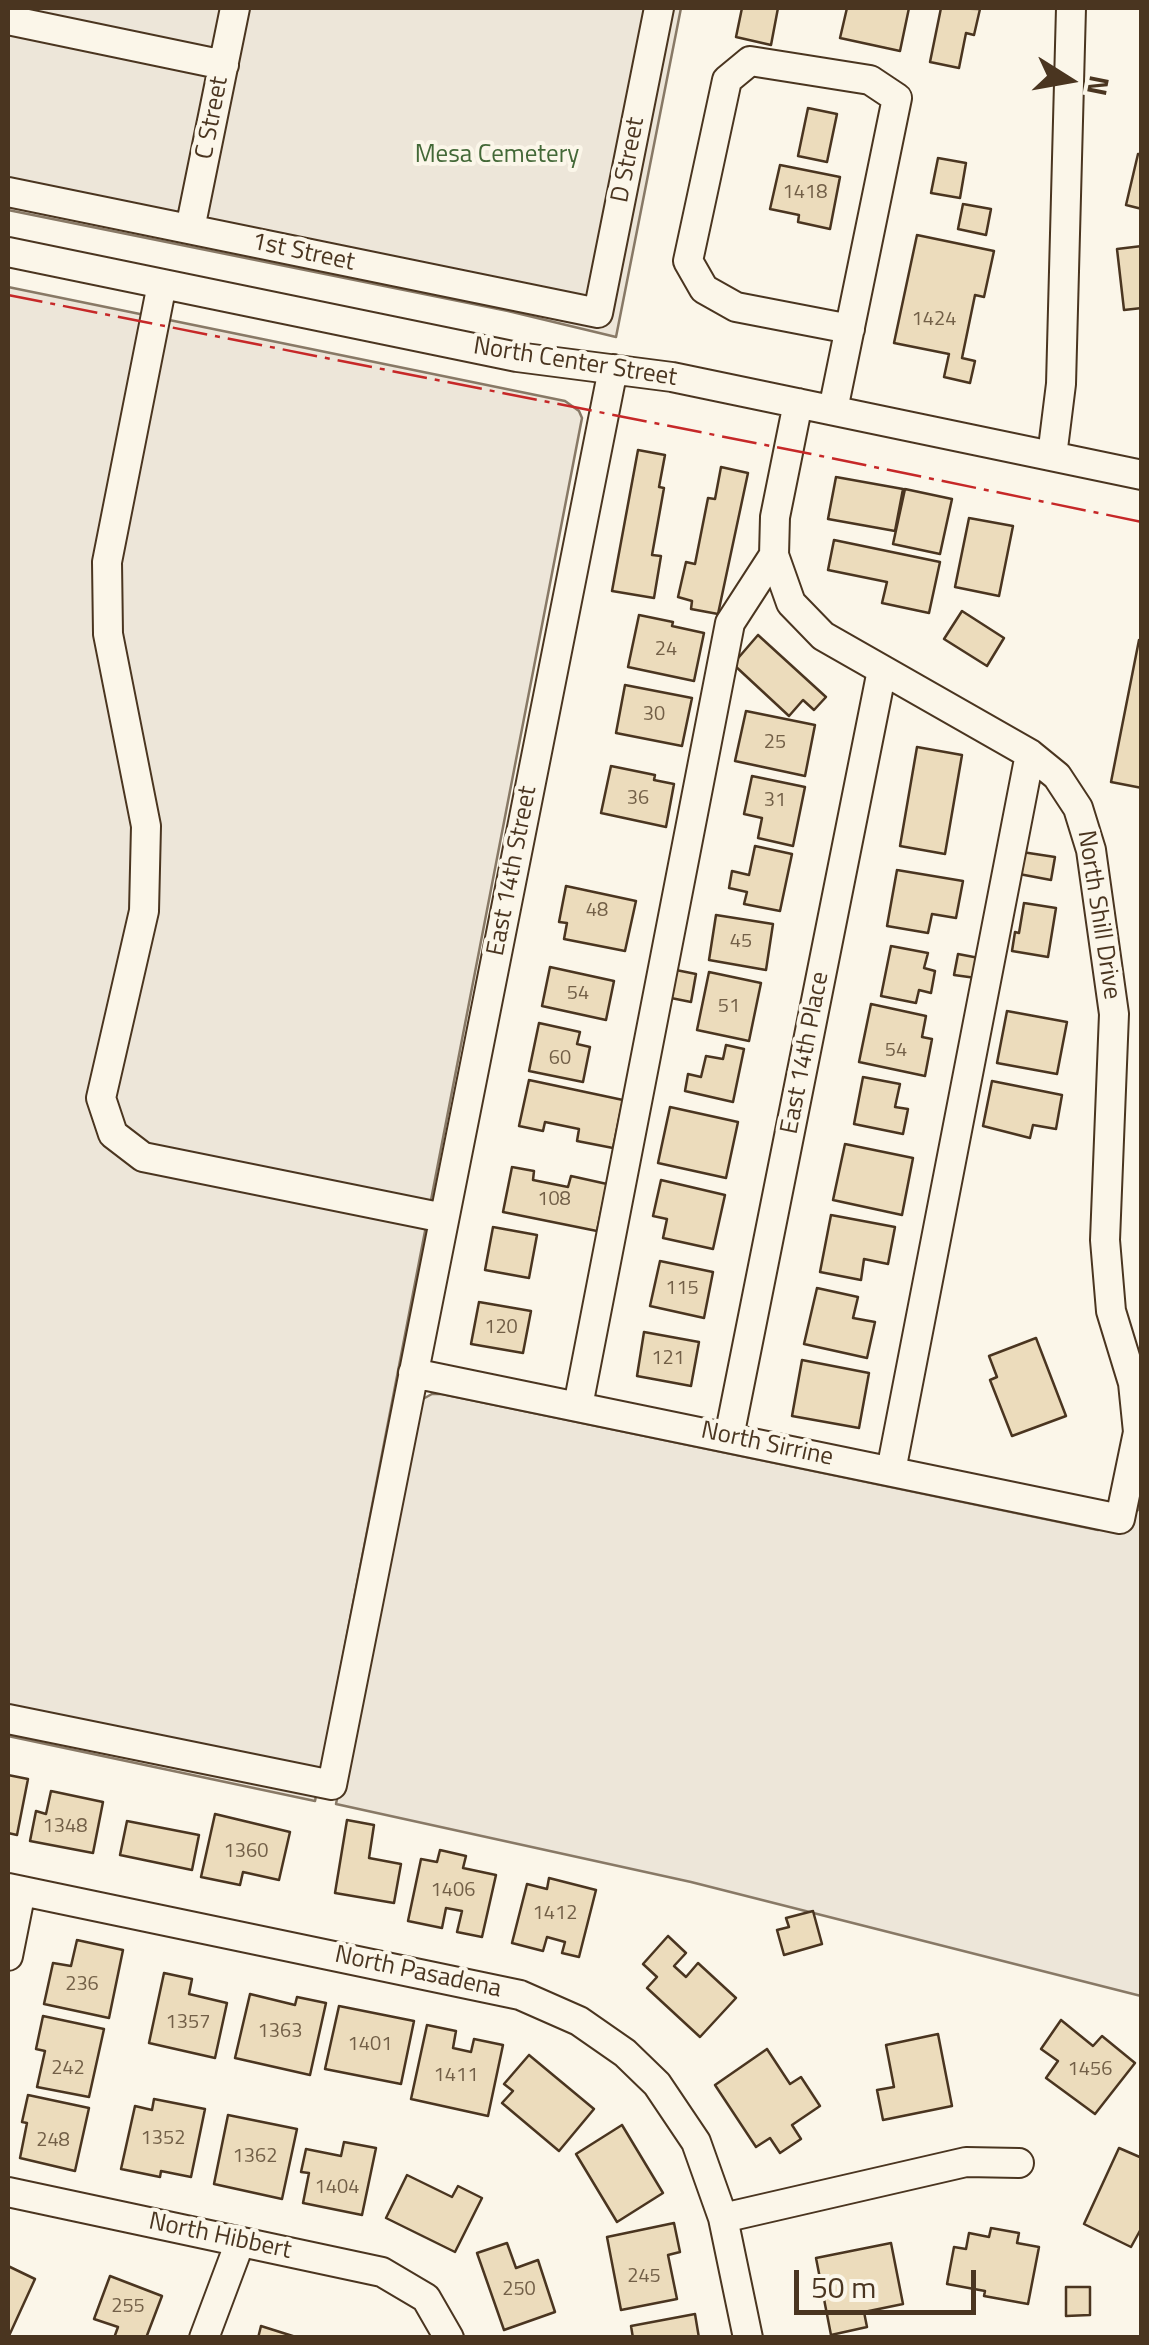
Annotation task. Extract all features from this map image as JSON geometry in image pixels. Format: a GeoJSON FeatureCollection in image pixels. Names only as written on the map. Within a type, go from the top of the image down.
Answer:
{"type":"FeatureCollection","features":[{"type":"Feature","properties":{"kind":"street","name":"C Street"},"geometry":{"type":"LineString","coordinates":[[190,230],[235,8]]}},
{"type":"Feature","properties":{"kind":"street","name":"D Street"},"geometry":{"type":"LineString","coordinates":[[598,313],[659,8]]}},
{"type":"Feature","properties":{"kind":"street"},"geometry":{"type":"LineString","coordinates":[[1052,456],[1061,384],[1071,8]]}},
{"type":"Feature","properties":{"kind":"street"},"geometry":{"type":"LineString","coordinates":[[8,20],[224,65]]}},
{"type":"Feature","properties":{"kind":"street"},"geometry":{"type":"LineString","coordinates":[[833,410],[850,329],[898,98],[870,80],[750,61],[727,80],[688,261],[704,289],[736,306],[850,329]]}},
{"type":"Feature","properties":{"kind":"street","name":"1st Street"},"geometry":{"type":"LineString","coordinates":[[8,192],[598,313]]}},
{"type":"Feature","properties":{"kind":"street","name":"North Center Street"},"geometry":{"type":"LineString","coordinates":[[8,252],[517,357],[672,376],[1142,475]]}},
{"type":"Feature","properties":{"kind":"street"},"geometry":{"type":"LineString","coordinates":[[162,284],[107,562],[108,634],[146,826],[144,911],[102,1098],[113,1134],[143,1157],[444,1218]]}},
{"type":"Feature","properties":{"kind":"street","name":"East 14th Street"},"geometry":{"type":"LineString","coordinates":[[8,1719],[332,1785],[612,369]]}},
{"type":"Feature","properties":{"kind":"street","name":"North Shill Drive"},"geometry":{"type":"LineString","coordinates":[[798,403],[775,517],[774,555],[791,603],[824,636],[1030,754],[1057,776],[1078,808],[1091,850],[1114,1014],[1105,1240],[1111,1311],[1132,1383],[1138,1432],[1120,1519]]}},
{"type":"Feature","properties":{"kind":"street"},"geometry":{"type":"LineString","coordinates":[[578,1406],[730,623],[774,555]]}},
{"type":"Feature","properties":{"kind":"street","name":"East 14th Place"},"geometry":{"type":"LineString","coordinates":[[729,1437],[882,670]]}},
{"type":"Feature","properties":{"kind":"street"},"geometry":{"type":"LineString","coordinates":[[891,1471],[1030,754]]}},
{"type":"Feature","properties":{"kind":"street","name":"North Sirrine"},"geometry":{"type":"LineString","coordinates":[[413,1373],[1120,1519]]}},
{"type":"Feature","properties":{"kind":"street"},"geometry":{"type":"LineString","coordinates":[[8,1956],[14,1890]]}},
{"type":"Feature","properties":{"kind":"street","name":"North Pasadena"},"geometry":{"type":"LineString","coordinates":[[14,1890],[520,1994],[580,2020],[625,2053],[657,2084],[696,2142],[723,2218],[748,2338]]}},
{"type":"Feature","properties":{"kind":"street"},"geometry":{"type":"LineString","coordinates":[[723,2218],[966,2162],[1019,2163]]}},
{"type":"Feature","properties":{"kind":"street","name":"North Hibbert"},"geometry":{"type":"LineString","coordinates":[[8,2192],[382,2272],[426,2298],[450,2338]]}},
{"type":"Feature","properties":{"kind":"street"},"geometry":{"type":"LineString","coordinates":[[204,2338],[240,2242]]}},
{"type":"Feature","properties":{"kind":"green space","name":"Mesa Cemetery"},"geometry":{"type":"Polygon","coordinates":[[[8,8],[681,8],[616,337],[508,311],[8,210],[8,8]]]}},
{"type":"Feature","properties":{"kind":"green space"},"geometry":{"type":"Polygon","coordinates":[[[8,287],[565,401],[582,418],[315,1801],[8,1736],[8,287]]]}},
{"type":"Feature","properties":{"kind":"green space"},"geometry":{"type":"Polygon","coordinates":[[[432,1394],[1098,1530],[1120,1524],[1138,1510],[1141,1495],[1141,1996],[691,1882],[336,1804],[415,1411],[421,1400],[432,1394]]]}},
{"type":"Feature","properties":{"kind":"building"},"geometry":{"type":"Polygon","coordinates":[[[742,8],[778,8],[771,45],[736,37],[742,8]]]}},
{"type":"Feature","properties":{"kind":"building"},"geometry":{"type":"Polygon","coordinates":[[[847,8],[909,8],[900,51],[840,38],[847,8]]]}},
{"type":"Feature","properties":{"kind":"building"},"geometry":{"type":"Polygon","coordinates":[[[941,8],[980,9],[974,35],[966,33],[959,68],[930,62],[941,8]]]}},
{"type":"Feature","properties":{"kind":"building"},"geometry":{"type":"Polygon","coordinates":[[[808,108],[837,114],[827,162],[798,156],[808,108]]]}},
{"type":"Feature","properties":{"kind":"building"},"geometry":{"type":"Polygon","coordinates":[[[1138,154],[1142,154],[1142,209],[1126,205],[1138,154]]]}},
{"type":"Feature","properties":{"kind":"building"},"geometry":{"type":"Polygon","coordinates":[[[938,158],[966,163],[960,198],[931,193],[938,158]]]}},
{"type":"Feature","properties":{"kind":"building"},"geometry":{"type":"Polygon","coordinates":[[[780,165],[840,177],[830,229],[798,222],[799,215],[770,209],[780,165]]]}},
{"type":"Feature","properties":{"kind":"building"},"geometry":{"type":"Polygon","coordinates":[[[963,204],[991,209],[986,235],[958,229],[963,204]]]}},
{"type":"Feature","properties":{"kind":"building"},"geometry":{"type":"Polygon","coordinates":[[[917,235],[994,251],[984,297],[975,295],[962,358],[975,361],[970,383],[944,377],[949,354],[894,343],[917,235]]]}},
{"type":"Feature","properties":{"kind":"building"},"geometry":{"type":"Polygon","coordinates":[[[1142,246],[1142,308],[1124,310],[1117,249],[1142,246]]]}},
{"type":"Feature","properties":{"kind":"building"},"geometry":{"type":"Polygon","coordinates":[[[638,450],[665,455],[659,487],[664,488],[652,555],[661,556],[654,598],[612,591],[638,450]]]}},
{"type":"Feature","properties":{"kind":"building"},"geometry":{"type":"Polygon","coordinates":[[[721,467],[748,473],[718,614],[691,609],[692,601],[678,597],[686,562],[695,564],[708,498],[715,499],[721,467]]]}},
{"type":"Feature","properties":{"kind":"building"},"geometry":{"type":"Polygon","coordinates":[[[836,477],[903,489],[895,531],[828,519],[836,477]]]}},
{"type":"Feature","properties":{"kind":"building"},"geometry":{"type":"Polygon","coordinates":[[[905,489],[952,499],[940,554],[893,544],[905,489]]]}},
{"type":"Feature","properties":{"kind":"building"},"geometry":{"type":"Polygon","coordinates":[[[969,518],[1013,526],[999,596],[955,587],[969,518]]]}},
{"type":"Feature","properties":{"kind":"building"},"geometry":{"type":"Polygon","coordinates":[[[834,540],[940,562],[929,613],[882,603],[887,582],[828,570],[834,540]]]}},
{"type":"Feature","properties":{"kind":"building"},"geometry":{"type":"Polygon","coordinates":[[[962,611],[1004,638],[987,666],[944,639],[962,611]]]}},
{"type":"Feature","properties":{"kind":"building"},"geometry":{"type":"Polygon","coordinates":[[[639,615],[704,633],[694,681],[628,667],[639,615]]]}},
{"type":"Feature","properties":{"kind":"building"},"geometry":{"type":"Polygon","coordinates":[[[758,635],[826,697],[814,710],[803,700],[789,716],[733,664],[758,635]]]}},
{"type":"Feature","properties":{"kind":"building"},"geometry":{"type":"Polygon","coordinates":[[[1139,640],[1142,641],[1142,788],[1111,782],[1139,640]]]}},
{"type":"Feature","properties":{"kind":"building"},"geometry":{"type":"Polygon","coordinates":[[[625,685],[692,698],[682,746],[616,733],[625,685]]]}},
{"type":"Feature","properties":{"kind":"building"},"geometry":{"type":"Polygon","coordinates":[[[746,711],[815,725],[805,776],[735,761],[746,711]]]}},
{"type":"Feature","properties":{"kind":"building"},"geometry":{"type":"Polygon","coordinates":[[[917,747],[962,755],[945,854],[900,846],[917,747]]]}},
{"type":"Feature","properties":{"kind":"building"},"geometry":{"type":"Polygon","coordinates":[[[611,766],[655,775],[654,780],[674,784],[666,827],[601,813],[611,766]]]}},
{"type":"Feature","properties":{"kind":"building"},"geometry":{"type":"Polygon","coordinates":[[[752,776],[805,787],[793,846],[758,838],[762,818],[744,814],[752,776]]]}},
{"type":"Feature","properties":{"kind":"building"},"geometry":{"type":"Polygon","coordinates":[[[755,846],[792,854],[780,911],[744,904],[747,892],[729,888],[732,871],[749,875],[755,846]]]}},
{"type":"Feature","properties":{"kind":"building"},"geometry":{"type":"Polygon","coordinates":[[[1022,852],[1055,857],[1051,880],[1019,874],[1022,852]]]}},
{"type":"Feature","properties":{"kind":"building"},"geometry":{"type":"Polygon","coordinates":[[[897,870],[963,881],[956,918],[932,914],[928,933],[887,926],[897,870]]]}},
{"type":"Feature","properties":{"kind":"building"},"geometry":{"type":"Polygon","coordinates":[[[566,886],[636,901],[625,951],[564,939],[567,923],[559,922],[566,886]]]}},
{"type":"Feature","properties":{"kind":"building"},"geometry":{"type":"Polygon","coordinates":[[[1024,903],[1056,908],[1048,957],[1012,951],[1024,903]]]}},
{"type":"Feature","properties":{"kind":"building"},"geometry":{"type":"Polygon","coordinates":[[[716,915],[773,924],[766,970],[709,960],[716,915]]]}},
{"type":"Feature","properties":{"kind":"building"},"geometry":{"type":"Polygon","coordinates":[[[891,946],[928,953],[924,968],[935,971],[931,993],[919,990],[916,1003],[881,996],[891,946]]]}},
{"type":"Feature","properties":{"kind":"building"},"geometry":{"type":"Polygon","coordinates":[[[958,954],[979,958],[976,978],[954,975],[958,954]]]}},
{"type":"Feature","properties":{"kind":"building"},"geometry":{"type":"Polygon","coordinates":[[[550,967],[614,981],[606,1020],[542,1006],[550,967]]]}},
{"type":"Feature","properties":{"kind":"building"},"geometry":{"type":"Polygon","coordinates":[[[671,969],[696,974],[691,1002],[666,997],[671,969]]]}},
{"type":"Feature","properties":{"kind":"building"},"geometry":{"type":"Polygon","coordinates":[[[709,972],[761,983],[749,1041],[697,1030],[709,972]]]}},
{"type":"Feature","properties":{"kind":"building"},"geometry":{"type":"Polygon","coordinates":[[[871,1004],[926,1016],[922,1037],[932,1039],[925,1076],[859,1062],[871,1004]]]}},
{"type":"Feature","properties":{"kind":"building"},"geometry":{"type":"Polygon","coordinates":[[[1007,1011],[1067,1022],[1057,1074],[997,1063],[1007,1011]]]}},
{"type":"Feature","properties":{"kind":"building"},"geometry":{"type":"Polygon","coordinates":[[[539,1023],[580,1032],[577,1044],[590,1047],[583,1082],[529,1071],[539,1023]]]}},
{"type":"Feature","properties":{"kind":"building"},"geometry":{"type":"Polygon","coordinates":[[[726,1045],[744,1049],[733,1102],[685,1091],[688,1074],[701,1077],[706,1056],[723,1059],[726,1045]]]}},
{"type":"Feature","properties":{"kind":"building"},"geometry":{"type":"Polygon","coordinates":[[[863,1077],[900,1084],[895,1107],[908,1109],[903,1134],[854,1124],[863,1077]]]}},
{"type":"Feature","properties":{"kind":"building"},"geometry":{"type":"Polygon","coordinates":[[[529,1080],[623,1100],[613,1148],[577,1141],[579,1129],[545,1122],[543,1131],[519,1126],[529,1080]]]}},
{"type":"Feature","properties":{"kind":"building"},"geometry":{"type":"Polygon","coordinates":[[[992,1081],[1062,1095],[1056,1129],[1033,1125],[1030,1138],[983,1126],[992,1081]]]}},
{"type":"Feature","properties":{"kind":"building"},"geometry":{"type":"Polygon","coordinates":[[[670,1107],[738,1122],[726,1178],[658,1163],[670,1107]]]}},
{"type":"Feature","properties":{"kind":"building"},"geometry":{"type":"Polygon","coordinates":[[[845,1144],[913,1158],[902,1215],[833,1200],[845,1144]]]}},
{"type":"Feature","properties":{"kind":"building"},"geometry":{"type":"Polygon","coordinates":[[[512,1167],[534,1171],[533,1180],[568,1187],[571,1176],[607,1184],[597,1231],[503,1212],[512,1167]]]}},
{"type":"Feature","properties":{"kind":"building"},"geometry":{"type":"Polygon","coordinates":[[[661,1180],[725,1195],[713,1249],[663,1238],[667,1219],[653,1216],[661,1180]]]}},
{"type":"Feature","properties":{"kind":"building"},"geometry":{"type":"Polygon","coordinates":[[[831,1215],[895,1227],[888,1264],[864,1259],[861,1280],[820,1272],[831,1215]]]}},
{"type":"Feature","properties":{"kind":"building"},"geometry":{"type":"Polygon","coordinates":[[[493,1227],[537,1235],[529,1278],[485,1270],[493,1227]]]}},
{"type":"Feature","properties":{"kind":"building"},"geometry":{"type":"Polygon","coordinates":[[[660,1261],[713,1272],[704,1318],[650,1306],[660,1261]]]}},
{"type":"Feature","properties":{"kind":"building"},"geometry":{"type":"Polygon","coordinates":[[[817,1288],[858,1297],[853,1318],[875,1322],[867,1358],[804,1344],[817,1288]]]}},
{"type":"Feature","properties":{"kind":"building"},"geometry":{"type":"Polygon","coordinates":[[[479,1302],[531,1311],[523,1353],[471,1344],[479,1302]]]}},
{"type":"Feature","properties":{"kind":"building"},"geometry":{"type":"Polygon","coordinates":[[[644,1332],[699,1342],[691,1386],[637,1376],[644,1332]]]}},
{"type":"Feature","properties":{"kind":"building"},"geometry":{"type":"Polygon","coordinates":[[[1036,1338],[1066,1416],[1012,1436],[990,1380],[997,1377],[989,1356],[1036,1338]]]}},
{"type":"Feature","properties":{"kind":"building"},"geometry":{"type":"Polygon","coordinates":[[[802,1360],[869,1373],[859,1428],[792,1416],[802,1360]]]}},
{"type":"Feature","properties":{"kind":"building"},"geometry":{"type":"Polygon","coordinates":[[[8,1775],[28,1779],[17,1835],[8,1833],[8,1775]]]}},
{"type":"Feature","properties":{"kind":"building"},"geometry":{"type":"Polygon","coordinates":[[[51,1791],[103,1802],[93,1853],[30,1841],[36,1811],[46,1814],[51,1791]]]}},
{"type":"Feature","properties":{"kind":"building"},"geometry":{"type":"Polygon","coordinates":[[[215,1814],[290,1832],[279,1880],[243,1872],[240,1885],[201,1877],[215,1814]]]}},
{"type":"Feature","properties":{"kind":"building"},"geometry":{"type":"Polygon","coordinates":[[[347,1820],[374,1825],[369,1858],[401,1864],[394,1903],[335,1893],[347,1820]]]}},
{"type":"Feature","properties":{"kind":"building"},"geometry":{"type":"Polygon","coordinates":[[[127,1821],[199,1835],[192,1870],[120,1855],[127,1821]]]}},
{"type":"Feature","properties":{"kind":"building"},"geometry":{"type":"Polygon","coordinates":[[[440,1850],[466,1856],[463,1868],[496,1875],[482,1937],[457,1932],[462,1911],[446,1908],[442,1928],[408,1921],[421,1859],[437,1862],[440,1850]]]}},
{"type":"Feature","properties":{"kind":"building"},"geometry":{"type":"Polygon","coordinates":[[[549,1878],[596,1890],[579,1957],[562,1953],[565,1942],[547,1937],[543,1951],[512,1943],[527,1884],[547,1889],[549,1878]]]}},
{"type":"Feature","properties":{"kind":"building"},"geometry":{"type":"Polygon","coordinates":[[[813,1911],[822,1944],[784,1955],[777,1930],[789,1927],[786,1918],[813,1911]]]}},
{"type":"Feature","properties":{"kind":"building"},"geometry":{"type":"Polygon","coordinates":[[[668,1936],[686,1953],[674,1966],[686,1977],[698,1963],[736,1998],[700,2037],[647,1988],[657,1977],[643,1964],[668,1936]]]}},
{"type":"Feature","properties":{"kind":"building"},"geometry":{"type":"Polygon","coordinates":[[[77,1940],[123,1950],[109,2018],[44,2004],[53,1963],[71,1966],[77,1940]]]}},
{"type":"Feature","properties":{"kind":"building"},"geometry":{"type":"Polygon","coordinates":[[[164,1973],[192,1979],[189,1994],[227,2003],[215,2058],[149,2043],[164,1973]]]}},
{"type":"Feature","properties":{"kind":"building"},"geometry":{"type":"Polygon","coordinates":[[[250,1994],[295,2005],[297,1997],[326,2003],[310,2075],[235,2058],[250,1994]]]}},
{"type":"Feature","properties":{"kind":"building"},"geometry":{"type":"Polygon","coordinates":[[[339,2006],[414,2021],[401,2084],[325,2069],[339,2006]]]}},
{"type":"Feature","properties":{"kind":"building"},"geometry":{"type":"Polygon","coordinates":[[[43,2016],[104,2029],[89,2097],[37,2087],[45,2051],[36,2049],[43,2016]]]}},
{"type":"Feature","properties":{"kind":"building"},"geometry":{"type":"Polygon","coordinates":[[[1061,2020],[1093,2046],[1102,2036],[1135,2063],[1095,2114],[1046,2078],[1058,2061],[1041,2049],[1061,2020]]]}},
{"type":"Feature","properties":{"kind":"building"},"geometry":{"type":"Polygon","coordinates":[[[427,2025],[456,2031],[453,2048],[471,2052],[474,2039],[503,2045],[488,2116],[411,2099],[427,2025]]]}},
{"type":"Feature","properties":{"kind":"building"},"geometry":{"type":"Polygon","coordinates":[[[938,2034],[952,2106],[883,2120],[877,2090],[894,2087],[886,2045],[938,2034]]]}},
{"type":"Feature","properties":{"kind":"building"},"geometry":{"type":"Polygon","coordinates":[[[767,2049],[790,2084],[801,2077],[820,2106],[792,2125],[801,2139],[780,2153],[770,2138],[756,2147],[715,2085],[767,2049]]]}},
{"type":"Feature","properties":{"kind":"building"},"geometry":{"type":"Polygon","coordinates":[[[529,2055],[594,2109],[559,2151],[502,2103],[513,2091],[504,2084],[529,2055]]]}},
{"type":"Feature","properties":{"kind":"building"},"geometry":{"type":"Polygon","coordinates":[[[28,2095],[89,2108],[75,2171],[20,2158],[28,2095]]]}},
{"type":"Feature","properties":{"kind":"building"},"geometry":{"type":"Polygon","coordinates":[[[154,2099],[205,2109],[191,2177],[161,2171],[160,2177],[121,2169],[135,2106],[152,2110],[154,2099]]]}},
{"type":"Feature","properties":{"kind":"building"},"geometry":{"type":"Polygon","coordinates":[[[228,2115],[297,2129],[282,2199],[214,2184],[228,2115]]]}},
{"type":"Feature","properties":{"kind":"building"},"geometry":{"type":"Polygon","coordinates":[[[622,2125],[663,2193],[617,2222],[576,2154],[622,2125]]]}},
{"type":"Feature","properties":{"kind":"building"},"geometry":{"type":"Polygon","coordinates":[[[344,2142],[376,2148],[362,2215],[303,2203],[309,2173],[301,2172],[306,2149],[341,2156],[344,2142]]]}},
{"type":"Feature","properties":{"kind":"building"},"geometry":{"type":"Polygon","coordinates":[[[1119,2148],[1142,2158],[1142,2227],[1131,2247],[1084,2224],[1119,2148]]]}},
{"type":"Feature","properties":{"kind":"building"},"geometry":{"type":"Polygon","coordinates":[[[407,2175],[452,2197],[458,2186],[482,2198],[455,2252],[386,2218],[407,2175]]]}},
{"type":"Feature","properties":{"kind":"building"},"geometry":{"type":"Polygon","coordinates":[[[674,2223],[680,2252],[668,2255],[677,2299],[621,2310],[607,2237],[674,2223]]]}},
{"type":"Feature","properties":{"kind":"building"},"geometry":{"type":"Polygon","coordinates":[[[991,2228],[1019,2233],[1017,2243],[1039,2247],[1028,2304],[947,2284],[954,2247],[966,2249],[969,2233],[989,2237],[991,2228]]]}},
{"type":"Feature","properties":{"kind":"building"},"geometry":{"type":"Polygon","coordinates":[[[507,2243],[516,2268],[538,2260],[555,2312],[504,2330],[477,2253],[507,2243]]]}},
{"type":"Feature","properties":{"kind":"building"},"geometry":{"type":"Polygon","coordinates":[[[891,2243],[903,2304],[864,2312],[867,2327],[831,2335],[816,2258],[891,2243]]]}},
{"type":"Feature","properties":{"kind":"building"},"geometry":{"type":"Polygon","coordinates":[[[8,2266],[35,2279],[8,2338],[8,2266]]]}},
{"type":"Feature","properties":{"kind":"building"},"geometry":{"type":"Polygon","coordinates":[[[110,2276],[162,2296],[146,2338],[114,2338],[118,2327],[94,2319],[110,2276]]]}},
{"type":"Feature","properties":{"kind":"building"},"geometry":{"type":"Polygon","coordinates":[[[1066,2287],[1090,2287],[1090,2315],[1066,2316],[1066,2287]]]}},
{"type":"Feature","properties":{"kind":"building"},"geometry":{"type":"Polygon","coordinates":[[[695,2314],[699,2338],[633,2338],[631,2326],[695,2314]]]}},
{"type":"Feature","properties":{"kind":"building"},"geometry":{"type":"Polygon","coordinates":[[[261,2326],[299,2338],[258,2338],[261,2326]]]}},
{"type":"Feature","properties":{"kind":"power"},"geometry":{"type":"LineString","coordinates":[[8,295],[1142,522]]}}]}
